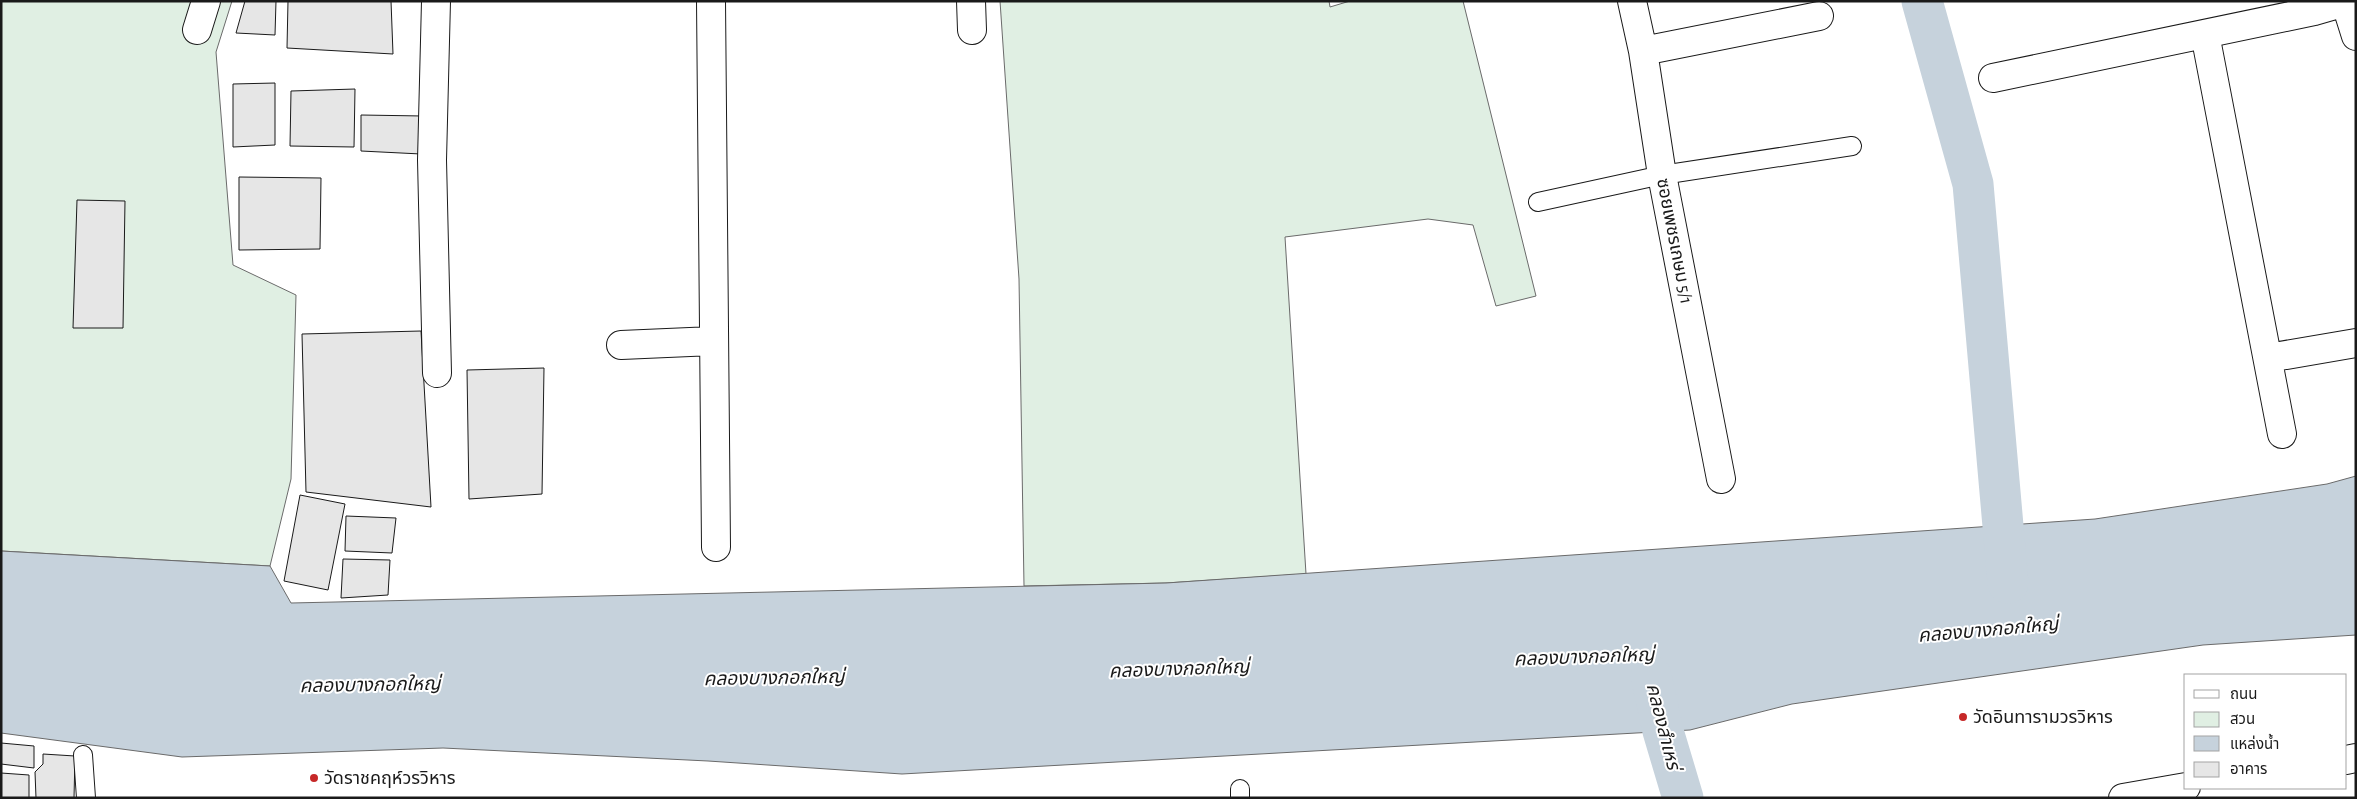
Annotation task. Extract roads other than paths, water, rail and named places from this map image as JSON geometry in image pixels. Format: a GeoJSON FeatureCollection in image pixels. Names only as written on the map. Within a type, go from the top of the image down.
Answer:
{"type":"FeatureCollection","features":[{"type":"Feature","properties":{"kind":"street"},"geometry":{"type":"LineString","coordinates":[[197,30],[206,1]]}},
{"type":"Feature","properties":{"kind":"street"},"geometry":{"type":"LineString","coordinates":[[436,1],[432,160],[437,373]]}},
{"type":"Feature","properties":{"kind":"street"},"geometry":{"type":"LineString","coordinates":[[711,1],[716,547]]}},
{"type":"Feature","properties":{"kind":"street"},"geometry":{"type":"LineString","coordinates":[[971,1],[972,30]]}},
{"type":"Feature","properties":{"kind":"street","name":"ซอยเพชรเกษม 5/1"},"geometry":{"type":"LineString","coordinates":[[1632,1],[1643,51],[1662,175],[1721,479]]}},
{"type":"Feature","properties":{"kind":"street"},"geometry":{"type":"LineString","coordinates":[[1993,78],[2314,11],[2345,2],[2356,36]]}},
{"type":"Feature","properties":{"kind":"street"},"geometry":{"type":"LineString","coordinates":[[1643,51],[1819,16]]}},
{"type":"Feature","properties":{"kind":"street"},"geometry":{"type":"LineString","coordinates":[[2205,34],[2282,434]]}},
{"type":"Feature","properties":{"kind":"street"},"geometry":{"type":"LineString","coordinates":[[621,345],[713,341]]}},
{"type":"Feature","properties":{"kind":"street"},"geometry":{"type":"LineString","coordinates":[[2268,358],[2356,343]]}},
{"type":"Feature","properties":{"kind":"street"},"geometry":{"type":"LineString","coordinates":[[2123,798],[2184,787]]}},
{"type":"Feature","properties":{"kind":"lane"},"geometry":{"type":"LineString","coordinates":[[1538,202],[1662,175],[1852,146]]}},
{"type":"Feature","properties":{"kind":"lane"},"geometry":{"type":"LineString","coordinates":[[84,755],[86,798]]}},
{"type":"Feature","properties":{"kind":"water","name":"คลองบางกอกใหญ่"},"geometry":{"type":"Polygon","coordinates":[[[2356,476],[2356,635],[2203,645],[1792,704],[1690,730],[902,774],[708,761],[443,748],[182,757],[1,733],[1,551],[270,566],[291,603],[1166,583],[2095,519],[2327,484],[2356,476]]]}},
{"type":"Feature","properties":{"kind":"waterway"},"geometry":{"type":"LineString","coordinates":[[1922,1],[1973,184],[2008,583]]}},
{"type":"Feature","properties":{"kind":"waterway","name":"คลองสำเหร่"},"geometry":{"type":"LineString","coordinates":[[1651,676],[1663,731],[1683,798]]}},
{"type":"Feature","properties":{"kind":"place","name":"วัดอินทารามวรวิหาร"},"geometry":{"type":"Point","coordinates":[1963,717]}},
{"type":"Feature","properties":{"kind":"place","name":"วัดราชคฤห์วรวิหาร"},"geometry":{"type":"Point","coordinates":[314,778]}}]}
